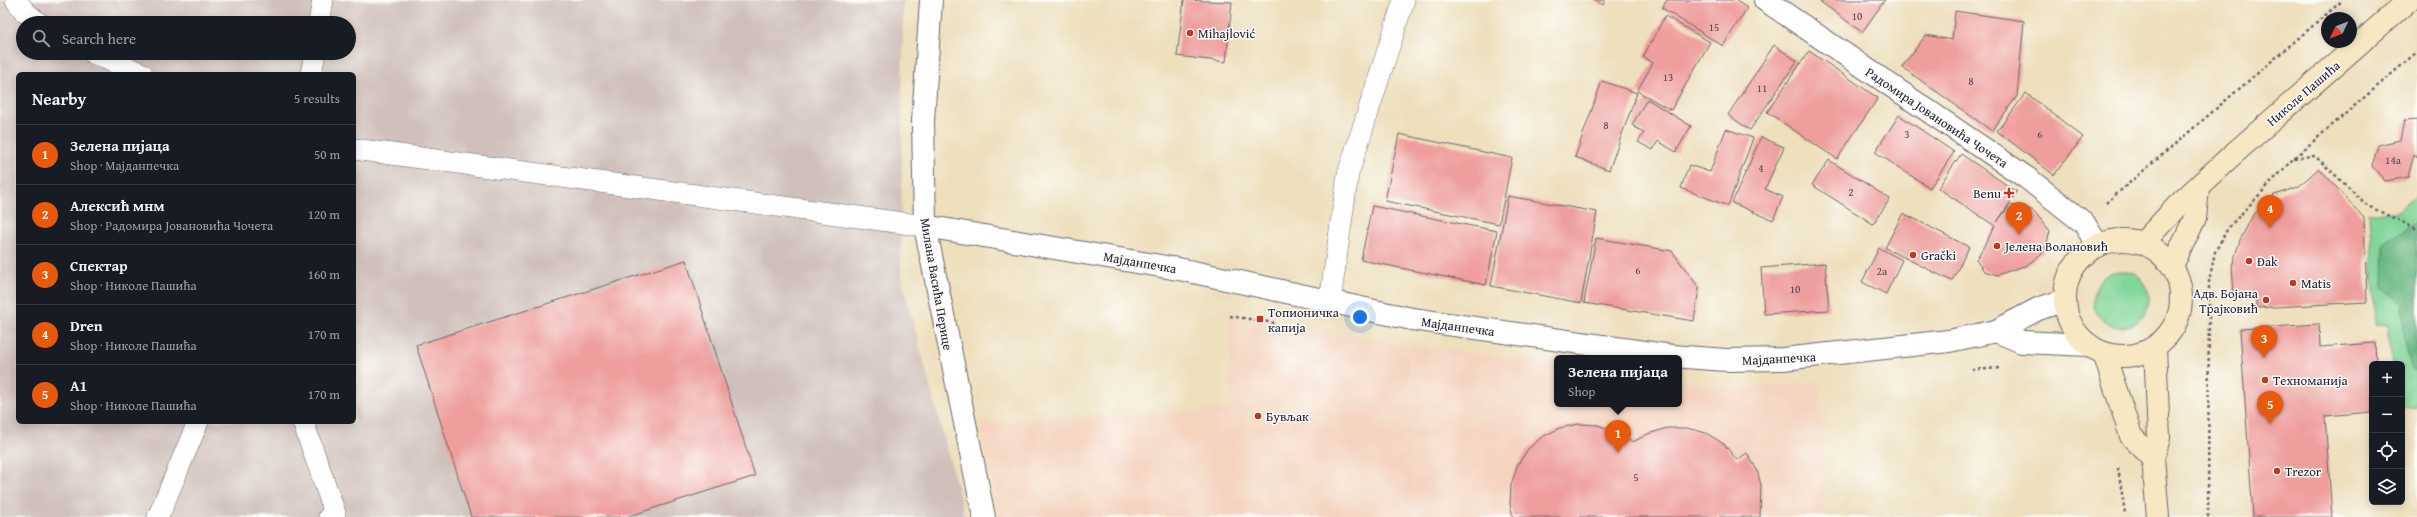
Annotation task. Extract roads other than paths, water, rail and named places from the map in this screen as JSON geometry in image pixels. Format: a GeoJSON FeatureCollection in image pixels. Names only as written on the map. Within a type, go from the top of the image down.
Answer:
{"type":"FeatureCollection","features":[{"type":"Feature","properties":{"kind":"street","name":"Милана Васића Перице"},"geometry":{"type":"LineString","coordinates":[[931,0],[923,121],[925,226],[984,517]]}},
{"type":"Feature","properties":{"kind":"street","name":"Радомира Јовановића Чочета"},"geometry":{"type":"LineString","coordinates":[[1765,0],[2027,178],[2084,223],[2098,246]]}},
{"type":"Feature","properties":{"kind":"street","name":"Николе Пашића"},"geometry":{"type":"LineString","coordinates":[[2144,243],[2180,204],[2198,189],[2231,156],[2410,0]]}},
{"type":"Feature","properties":{"kind":"street"},"geometry":{"type":"LineString","coordinates":[[2172,266],[2195,218],[2198,189]]}},
{"type":"Feature","properties":{"kind":"street","name":"Мајданпечка"},"geometry":{"type":"LineString","coordinates":[[925,226],[1184,270],[1412,319],[1665,355]]}},
{"type":"Feature","properties":{"kind":"street"},"geometry":{"type":"LineString","coordinates":[[1996,331],[2022,342],[2096,349],[2122,357],[2139,355],[2156,347],[2169,335],[2178,319],[2182,301],[2180,282],[2172,266],[2160,252],[2144,243],[2128,240],[2113,240],[2098,246],[2084,255],[2073,268],[2066,283],[2065,300],[2068,317],[2076,333],[2096,349],[2131,436],[2153,458]]}},
{"type":"Feature","properties":{"kind":"street","name":"Мајданпечка"},"geometry":{"type":"LineString","coordinates":[[1682,357],[1726,360],[1783,359],[1949,341],[1996,331],[2038,309],[2065,300]]}},
{"type":"Feature","properties":{"kind":"street"},"geometry":{"type":"LineString","coordinates":[[2156,347],[2159,438],[2153,458],[2158,517]]}},
{"type":"Feature","properties":{"kind":"lane"},"geometry":{"type":"LineString","coordinates":[[16,0],[30,16]]}},
{"type":"Feature","properties":{"kind":"lane"},"geometry":{"type":"LineString","coordinates":[[321,16],[323,0]]}},
{"type":"Feature","properties":{"kind":"lane"},"geometry":{"type":"LineString","coordinates":[[1330,301],[1348,174],[1404,0]]}},
{"type":"Feature","properties":{"kind":"lane"},"geometry":{"type":"LineString","coordinates":[[109,60],[137,72]]}},
{"type":"Feature","properties":{"kind":"lane"},"geometry":{"type":"LineString","coordinates":[[312,72],[314,60]]}},
{"type":"Feature","properties":{"kind":"lane"},"geometry":{"type":"LineString","coordinates":[[356,149],[925,226]]}},
{"type":"Feature","properties":{"kind":"lane"},"geometry":{"type":"LineString","coordinates":[[158,517],[197,424]]}},
{"type":"Feature","properties":{"kind":"lane"},"geometry":{"type":"LineString","coordinates":[[304,424],[333,516]]}},
{"type":"Feature","properties":{"kind":"place","name":"Mihajlović"},"geometry":{"type":"Point","coordinates":[1190,33]}},
{"type":"Feature","properties":{"kind":"place","name":"Benu"},"geometry":{"type":"Point","coordinates":[2009,193]}},
{"type":"Feature","properties":{"kind":"place","name":"Dren"},"geometry":{"type":"Point","coordinates":[2270,228]}},
{"type":"Feature","properties":{"kind":"place","name":"Алексић мнм"},"geometry":{"type":"Point","coordinates":[2019,235]}},
{"type":"Feature","properties":{"kind":"place","name":"Јелена Волановић"},"geometry":{"type":"Point","coordinates":[1997,246]}},
{"type":"Feature","properties":{"kind":"place","name":"Grački"},"geometry":{"type":"Point","coordinates":[1913,255]}},
{"type":"Feature","properties":{"kind":"place","name":"Đak"},"geometry":{"type":"Point","coordinates":[2249,261]}},
{"type":"Feature","properties":{"kind":"place","name":"Matis"},"geometry":{"type":"Point","coordinates":[2293,283]}},
{"type":"Feature","properties":{"kind":"place","name":"Адв. Бојана Трајковић"},"geometry":{"type":"Point","coordinates":[2266,300]}},
{"type":"Feature","properties":{"kind":"place","name":"Топионичка капија"},"geometry":{"type":"Point","coordinates":[1260,319]}},
{"type":"Feature","properties":{"kind":"place","name":"Спектар"},"geometry":{"type":"Point","coordinates":[2264,358]}},
{"type":"Feature","properties":{"kind":"place","name":"Техноманија"},"geometry":{"type":"Point","coordinates":[2265,380]}},
{"type":"Feature","properties":{"kind":"place","name":"Бувљак"},"geometry":{"type":"Point","coordinates":[1258,416]}},
{"type":"Feature","properties":{"kind":"place","name":"A1"},"geometry":{"type":"Point","coordinates":[2270,424]}},
{"type":"Feature","properties":{"kind":"place","name":"Зелена пијаца"},"geometry":{"type":"Point","coordinates":[1618,453]}},
{"type":"Feature","properties":{"kind":"place","name":"Trezor"},"geometry":{"type":"Point","coordinates":[2277,471]}}]}
